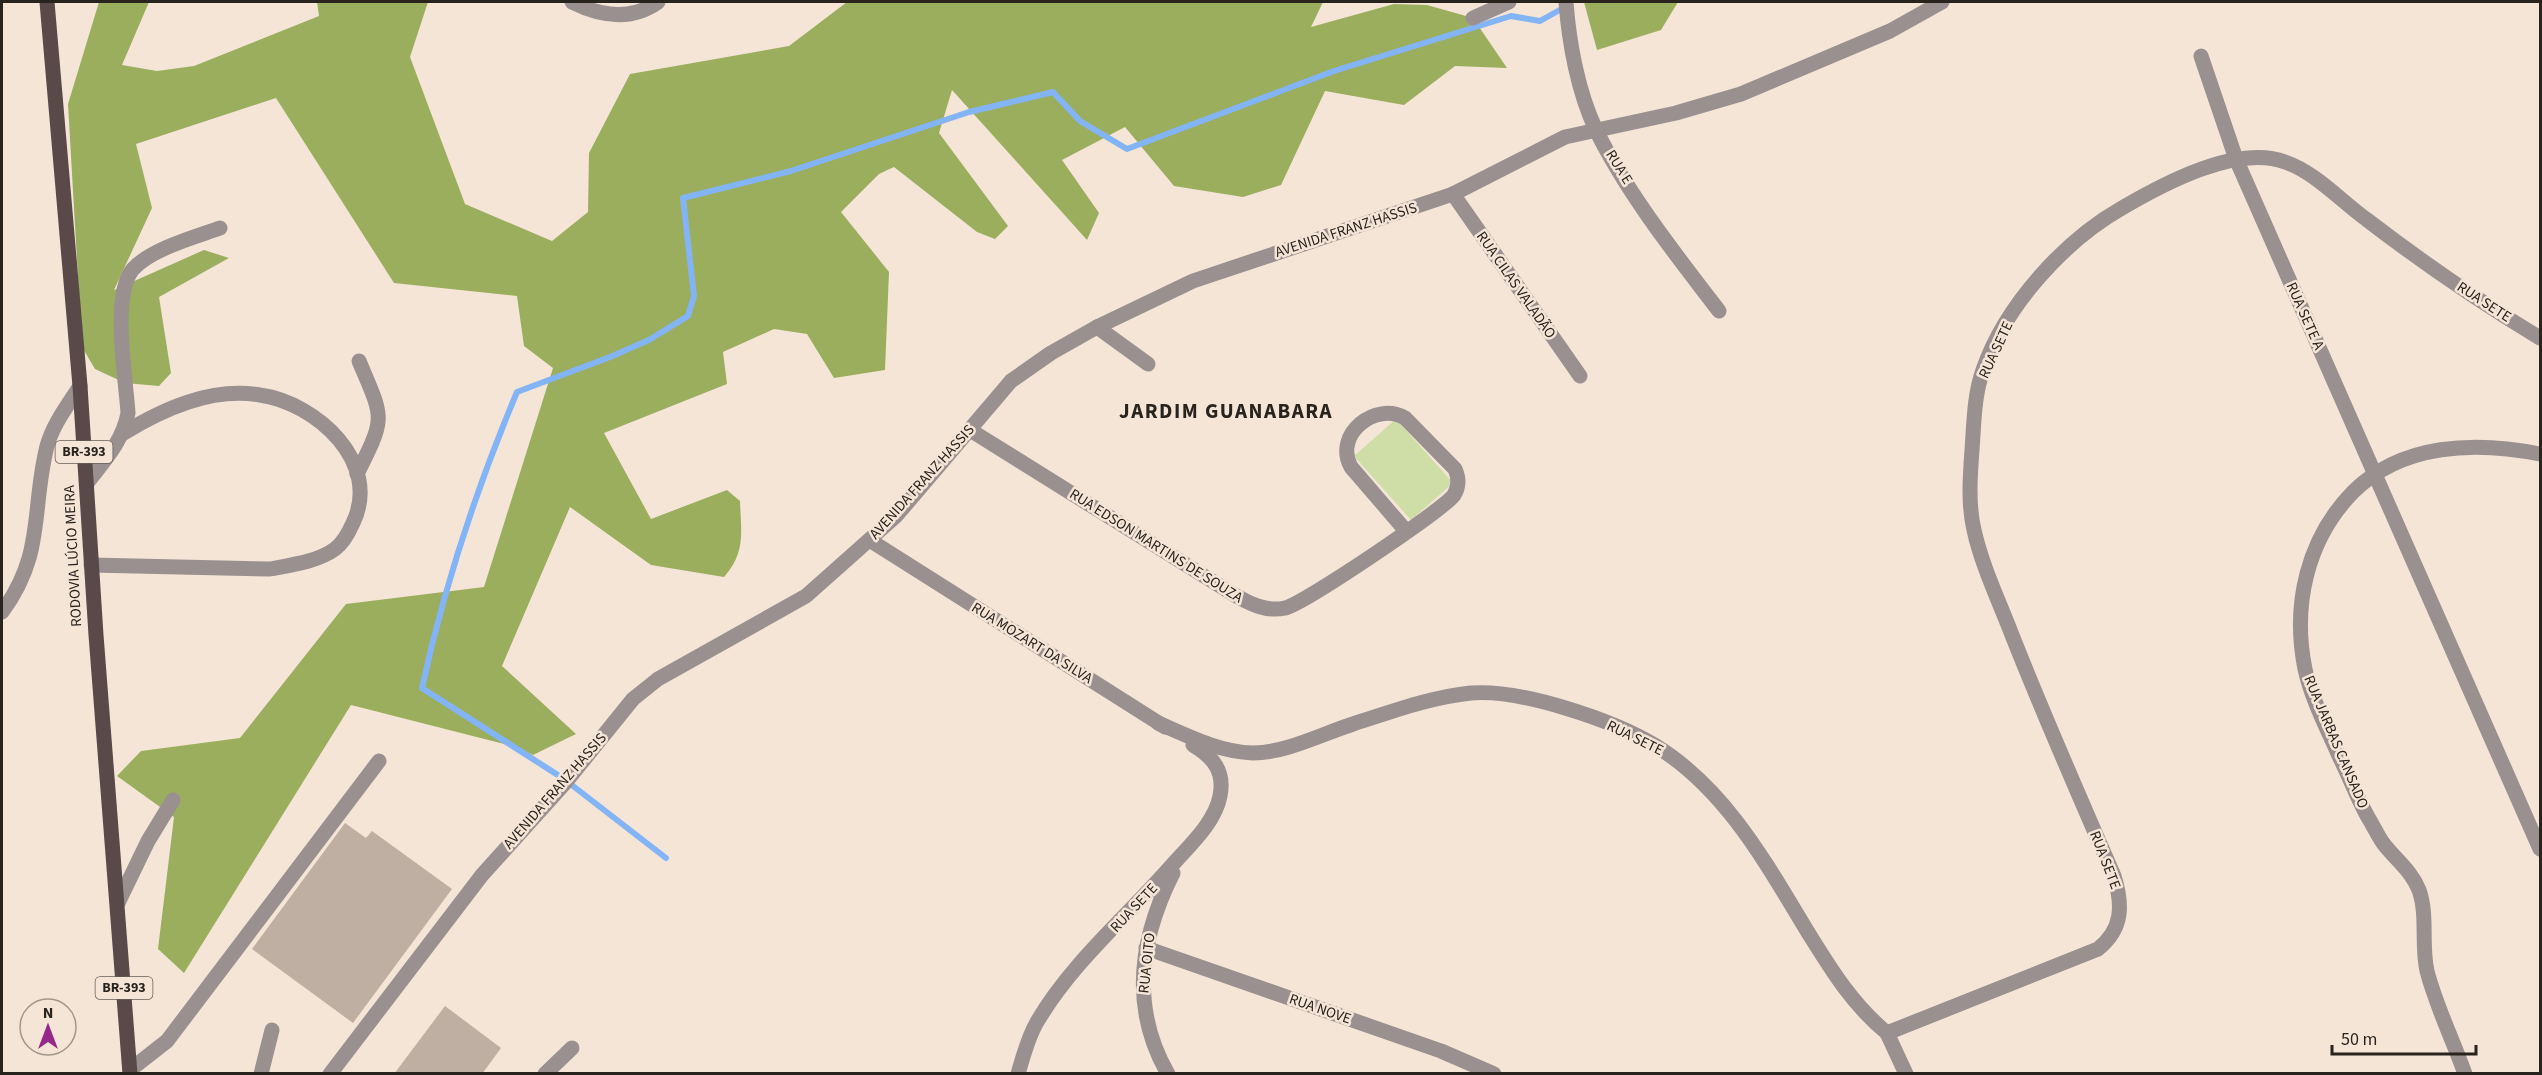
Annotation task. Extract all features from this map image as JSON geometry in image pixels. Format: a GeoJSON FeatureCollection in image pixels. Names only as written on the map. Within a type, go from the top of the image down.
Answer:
{"type":"FeatureCollection","features":[{"type":"Feature","properties":{"kind":"main road","name":"RODOVIA LÚCIO MEIRA"},"geometry":{"type":"LineString","coordinates":[[47,2],[80,386],[91,565],[130,1072]]}},
{"type":"Feature","properties":{"kind":"street"},"geometry":{"type":"LineString","coordinates":[[572,2],[610,15],[627,15],[648,9],[658,2]]}},
{"type":"Feature","properties":{"kind":"street"},"geometry":{"type":"LineString","coordinates":[[1473,18],[1509,2]]}},
{"type":"Feature","properties":{"kind":"street","name":"RUA E"},"geometry":{"type":"LineString","coordinates":[[1566,2],[1568,28],[1596,128],[1623,175],[1689,273],[1719,311]]}},
{"type":"Feature","properties":{"kind":"street","name":"AVENIDA FRANZ HASSIS"},"geometry":{"type":"LineString","coordinates":[[330,1074],[482,875],[565,783],[633,699],[658,678],[806,597],[897,516],[1011,381],[1051,353],[1096,327],[1202,278],[1453,194],[1547,144],[1596,128],[1676,113],[1741,94],[1890,31],[1942,2]]}},
{"type":"Feature","properties":{"kind":"street","name":"RUA SETE A"},"geometry":{"type":"LineString","coordinates":[[2201,56],[2236,159],[2541,849]]}},
{"type":"Feature","properties":{"kind":"street","name":"RUA SETE"},"geometry":{"type":"LineString","coordinates":[[1158,723],[1214,746],[1251,753],[1280,748],[1423,703],[1470,693],[1513,696],[1595,718],[1654,745],[1698,775],[1715,792],[1776,879],[1842,986],[1869,1018],[1887,1033],[2098,949],[2108,941],[2118,923],[2120,901],[2114,876],[2037,698],[1974,531],[1970,496],[1976,401],[1983,370],[2014,313],[2044,272],[2074,240],[2138,198],[2189,175],[2236,159],[2272,158],[2302,170],[2439,273],[2541,338]]}},
{"type":"Feature","properties":{"kind":"street","name":"RUA CILAS VALADÃO"},"geometry":{"type":"LineString","coordinates":[[1453,194],[1580,376]]}},
{"type":"Feature","properties":{"kind":"street"},"geometry":{"type":"LineString","coordinates":[[87,483],[111,453],[122,434],[128,413],[122,317],[124,286],[133,269],[152,255],[220,228]]}},
{"type":"Feature","properties":{"kind":"street"},"geometry":{"type":"LineString","coordinates":[[1096,327],[1148,364]]}},
{"type":"Feature","properties":{"kind":"street"},"geometry":{"type":"LineString","coordinates":[[357,474],[380,424],[377,405],[359,361]]}},
{"type":"Feature","properties":{"kind":"street"},"geometry":{"type":"LineString","coordinates":[[2,612],[19,586],[33,549],[50,438],[80,386]]}},
{"type":"Feature","properties":{"kind":"street"},"geometry":{"type":"LineString","coordinates":[[91,565],[270,569],[321,556],[336,548],[348,533],[362,498],[357,474],[332,430],[316,416],[298,406],[259,394],[215,396],[189,401],[162,411],[122,434]]}},
{"type":"Feature","properties":{"kind":"street","name":"RUA EDSON MARTINS DE SOUZA"},"geometry":{"type":"LineString","coordinates":[[970,430],[1233,594],[1268,609],[1284,609],[1301,603],[1406,531],[1449,500],[1456,492],[1458,478],[1455,469],[1405,418],[1396,413],[1380,413],[1370,417],[1354,430],[1348,442],[1348,460],[1406,531]]}},
{"type":"Feature","properties":{"kind":"street","name":"RUA JARBAS CANSADO"},"geometry":{"type":"LineString","coordinates":[[2465,1074],[2428,971],[2419,891],[2412,876],[2384,843],[2367,816],[2329,732],[2306,671],[2303,654],[2302,590],[2313,553],[2333,515],[2374,472],[2422,454],[2451,447],[2496,447],[2541,454]]}},
{"type":"Feature","properties":{"kind":"street","name":"RUA MOZART DA SILVA"},"geometry":{"type":"LineString","coordinates":[[871,541],[1194,746]]}},
{"type":"Feature","properties":{"kind":"street","name":"RUA SETE"},"geometry":{"type":"LineString","coordinates":[[1018,1074],[1036,1024],[1061,987],[1182,854],[1217,807],[1222,785],[1216,764],[1194,746]]}},
{"type":"Feature","properties":{"kind":"street"},"geometry":{"type":"LineString","coordinates":[[130,1072],[167,1041],[379,761]]}},
{"type":"Feature","properties":{"kind":"street"},"geometry":{"type":"LineString","coordinates":[[118,903],[148,841],[173,800]]}},
{"type":"Feature","properties":{"kind":"street","name":"RUA OITO"},"geometry":{"type":"LineString","coordinates":[[1168,1074],[1149,1032],[1144,1011],[1146,948],[1155,912],[1182,854]]}},
{"type":"Feature","properties":{"kind":"street","name":"RUA NOVE"},"geometry":{"type":"LineString","coordinates":[[1146,948],[1442,1051],[1494,1074]]}},
{"type":"Feature","properties":{"kind":"street"},"geometry":{"type":"LineString","coordinates":[[261,1074],[272,1030]]}},
{"type":"Feature","properties":{"kind":"street"},"geometry":{"type":"LineString","coordinates":[[1887,1033],[1906,1074]]}},
{"type":"Feature","properties":{"kind":"street"},"geometry":{"type":"LineString","coordinates":[[545,1074],[572,1048]]}},
{"type":"Feature","properties":{"kind":"green space"},"geometry":{"type":"Polygon","coordinates":[[[99,2],[149,2],[122,65],[157,71],[194,66],[319,16],[317,2],[428,2],[410,57],[465,204],[552,241],[588,212],[589,153],[630,74],[789,46],[847,2],[1323,2],[1311,27],[1394,4],[1427,5],[1473,18],[1507,68],[1455,66],[1404,105],[1325,91],[1281,185],[1243,197],[1174,186],[1125,127],[1062,160],[1099,213],[1087,240],[952,90],[939,133],[1008,226],[995,239],[977,232],[894,167],[879,174],[841,212],[889,272],[885,370],[834,378],[807,334],[774,329],[723,352],[727,384],[604,433],[651,519],[727,490],[740,501],[741,541],[736,559],[724,577],[651,565],[570,507],[502,666],[576,734],[533,755],[516,747],[351,705],[184,973],[158,949],[174,817],[117,776],[141,751],[240,738],[346,604],[484,587],[553,368],[524,346],[517,296],[394,283],[276,98],[136,144],[152,208],[114,290],[204,250],[229,258],[159,297],[171,373],[159,386],[125,383],[95,369],[82,347],[68,104],[99,2]]]}},
{"type":"Feature","properties":{"kind":"green space"},"geometry":{"type":"Polygon","coordinates":[[[1584,2],[1678,2],[1661,30],[1597,50],[1584,2]]]}},
{"type":"Feature","properties":{"kind":"green space"},"geometry":{"type":"Polygon","coordinates":[[[1396,419],[1453,483],[1411,520],[1354,456],[1396,419]]]}},
{"type":"Feature","properties":{"kind":"building"},"geometry":{"type":"Polygon","coordinates":[[[345,823],[366,838],[372,831],[452,889],[353,1023],[252,949],[345,823]]]}},
{"type":"Feature","properties":{"kind":"building"},"geometry":{"type":"Polygon","coordinates":[[[445,1006],[501,1048],[482,1074],[394,1074],[445,1006]]]}},
{"type":"Feature","properties":{"kind":"waterway"},"geometry":{"type":"LineString","coordinates":[[666,858],[564,779],[422,688],[451,575],[488,464],[517,392],[649,340],[688,316],[694,296],[683,198],[791,171],[969,112],[1053,92],[1080,121],[1127,149],[1334,71],[1511,16],[1540,21],[1565,7]]}},
{"type":"Feature","properties":{"kind":"district","name":"JARDIM GUANABARA"},"geometry":{"type":"Point","coordinates":[1226,411]}}]}
